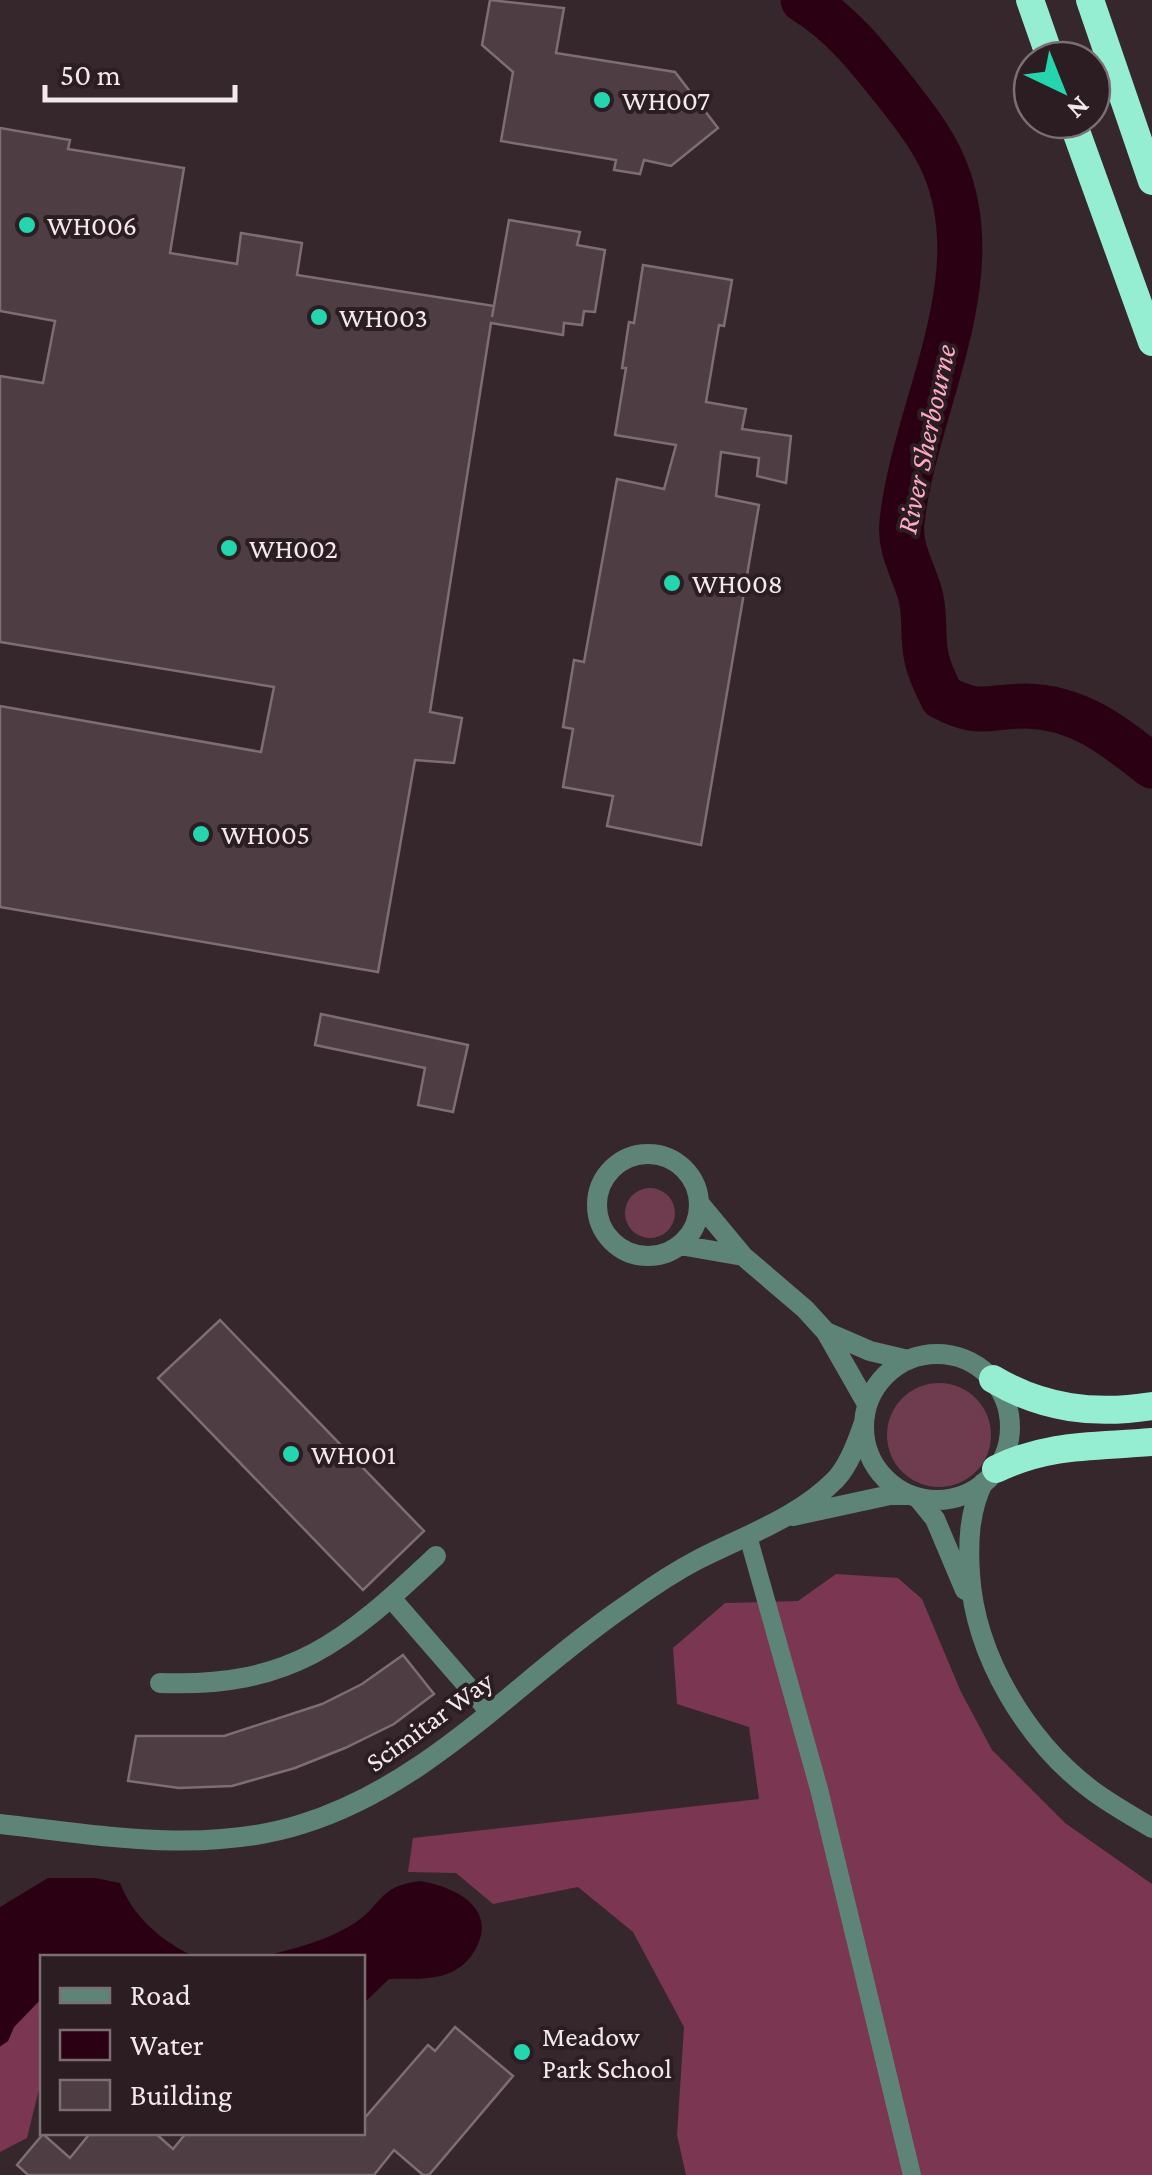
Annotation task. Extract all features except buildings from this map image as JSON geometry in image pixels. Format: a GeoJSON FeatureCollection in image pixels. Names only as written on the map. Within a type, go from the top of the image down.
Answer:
{"type":"FeatureCollection","features":[{"type":"Feature","properties":{"kind":"highway"},"geometry":{"type":"LineString","coordinates":[[1030,0],[1044,40]]}},
{"type":"Feature","properties":{"kind":"highway"},"geometry":{"type":"LineString","coordinates":[[1090,0],[1152,181]]}},
{"type":"Feature","properties":{"kind":"highway"},"geometry":{"type":"LineString","coordinates":[[1079,140],[1152,342]]}},
{"type":"Feature","properties":{"kind":"highway"},"geometry":{"type":"LineString","coordinates":[[993,1378],[1017,1393],[1079,1410],[1108,1412],[1152,1406]]}},
{"type":"Feature","properties":{"kind":"highway"},"geometry":{"type":"LineString","coordinates":[[990,1476],[1043,1450],[1074,1445],[1144,1444]]}},
{"type":"Feature","properties":{"kind":"street"},"geometry":{"type":"LineString","coordinates":[[656,1154],[687,1171],[696,1186],[699,1203],[693,1230],[680,1244],[654,1256],[636,1254],[618,1246],[604,1230],[597,1200],[602,1182],[621,1162],[638,1155],[656,1154]]}},
{"type":"Feature","properties":{"kind":"street"},"geometry":{"type":"LineString","coordinates":[[699,1203],[743,1256],[805,1308],[826,1332],[865,1415],[865,1442],[874,1466],[888,1481],[914,1496],[936,1520],[972,1606]]}},
{"type":"Feature","properties":{"kind":"street"},"geometry":{"type":"LineString","coordinates":[[680,1244],[743,1256]]}},
{"type":"Feature","properties":{"kind":"street"},"geometry":{"type":"LineString","coordinates":[[826,1332],[908,1360]]}},
{"type":"Feature","properties":{"kind":"street"},"geometry":{"type":"LineString","coordinates":[[786,1518],[838,1478],[880,1380],[908,1360],[933,1354],[955,1356],[993,1378],[1005,1398],[1010,1426],[1006,1448],[976,1498],[968,1542],[976,1627],[1026,1722],[1048,1748],[1091,1790],[1152,1828]]}},
{"type":"Feature","properties":{"kind":"street"},"geometry":{"type":"LineString","coordinates":[[786,1518],[890,1495],[952,1498],[990,1476]]}},
{"type":"Feature","properties":{"kind":"street","name":"Scimitar Way"},"geometry":{"type":"LineString","coordinates":[[0,1824],[144,1840],[243,1836],[298,1826],[349,1808],[401,1780],[626,1604],[695,1561],[786,1518]]}},
{"type":"Feature","properties":{"kind":"street"},"geometry":{"type":"LineString","coordinates":[[748,1536],[819,1789],[912,2175]]}},
{"type":"Feature","properties":{"kind":"street"},"geometry":{"type":"LineString","coordinates":[[160,1683],[207,1685],[267,1674],[292,1665],[348,1632],[436,1556]]}},
{"type":"Feature","properties":{"kind":"street"},"geometry":{"type":"LineString","coordinates":[[391,1598],[490,1712]]}},
{"type":"Feature","properties":{"kind":"shaded area"},"geometry":{"type":"Polygon","coordinates":[[[650,1188],[668,1195],[675,1213],[668,1231],[650,1238],[632,1231],[625,1213],[632,1195],[650,1188]]]}},
{"type":"Feature","properties":{"kind":"shaded area"},"geometry":{"type":"Polygon","coordinates":[[[939,1383],[959,1387],[976,1398],[987,1415],[991,1435],[987,1455],[976,1472],[959,1483],[939,1487],[919,1483],[902,1472],[891,1455],[887,1435],[891,1415],[902,1398],[919,1387],[939,1383]]]}},
{"type":"Feature","properties":{"kind":"shaded area"},"geometry":{"type":"Polygon","coordinates":[[[836,1574],[898,1578],[922,1599],[961,1692],[992,1750],[1065,1823],[1152,1884],[1152,2175],[686,2175],[677,2135],[684,2027],[633,1932],[578,1887],[493,1904],[456,1873],[408,1872],[413,1838],[759,1799],[749,1727],[677,1704],[673,1648],[725,1603],[798,1601],[836,1574]]]}},
{"type":"Feature","properties":{"kind":"shaded area"},"geometry":{"type":"Polygon","coordinates":[[[40,2000],[40,2085],[27,2138],[0,2152],[0,2047],[8,2041],[14,2027],[40,2000]]]}},
{"type":"Feature","properties":{"kind":"water"},"geometry":{"type":"Polygon","coordinates":[[[48,1878],[95,1878],[120,1883],[150,1928],[192,1955],[40,1955],[40,2000],[0,2046],[0,1907],[48,1878]]]}},
{"type":"Feature","properties":{"kind":"water"},"geometry":{"type":"Polygon","coordinates":[[[420,1881],[445,1887],[475,1908],[482,1930],[476,1948],[452,1972],[429,1978],[389,1979],[365,2002],[365,1955],[268,1955],[340,1932],[387,1893],[420,1881]]]}},
{"type":"Feature","properties":{"kind":"waterway","name":"River Sherbourne"},"geometry":{"type":"LineString","coordinates":[[803,0],[853,41],[915,117],[944,166],[957,209],[960,254],[955,299],[909,479],[902,522],[905,550],[922,601],[926,655],[935,682],[942,697],[966,707],[1026,706],[1078,717],[1152,766]]}},
{"type":"Feature","properties":{"kind":"place","name":"WH007"},"geometry":{"type":"Point","coordinates":[602,100]}},
{"type":"Feature","properties":{"kind":"place","name":"WH006"},"geometry":{"type":"Point","coordinates":[27,225]}},
{"type":"Feature","properties":{"kind":"place","name":"WH003"},"geometry":{"type":"Point","coordinates":[319,317]}},
{"type":"Feature","properties":{"kind":"place","name":"WH002"},"geometry":{"type":"Point","coordinates":[229,548]}},
{"type":"Feature","properties":{"kind":"place","name":"WH008"},"geometry":{"type":"Point","coordinates":[672,583]}},
{"type":"Feature","properties":{"kind":"place","name":"WH005"},"geometry":{"type":"Point","coordinates":[201,834]}},
{"type":"Feature","properties":{"kind":"place","name":"WH001"},"geometry":{"type":"Point","coordinates":[291,1454]}},
{"type":"Feature","properties":{"kind":"place","name":"Meadow Park School"},"geometry":{"type":"Point","coordinates":[522,2052]}}]}
